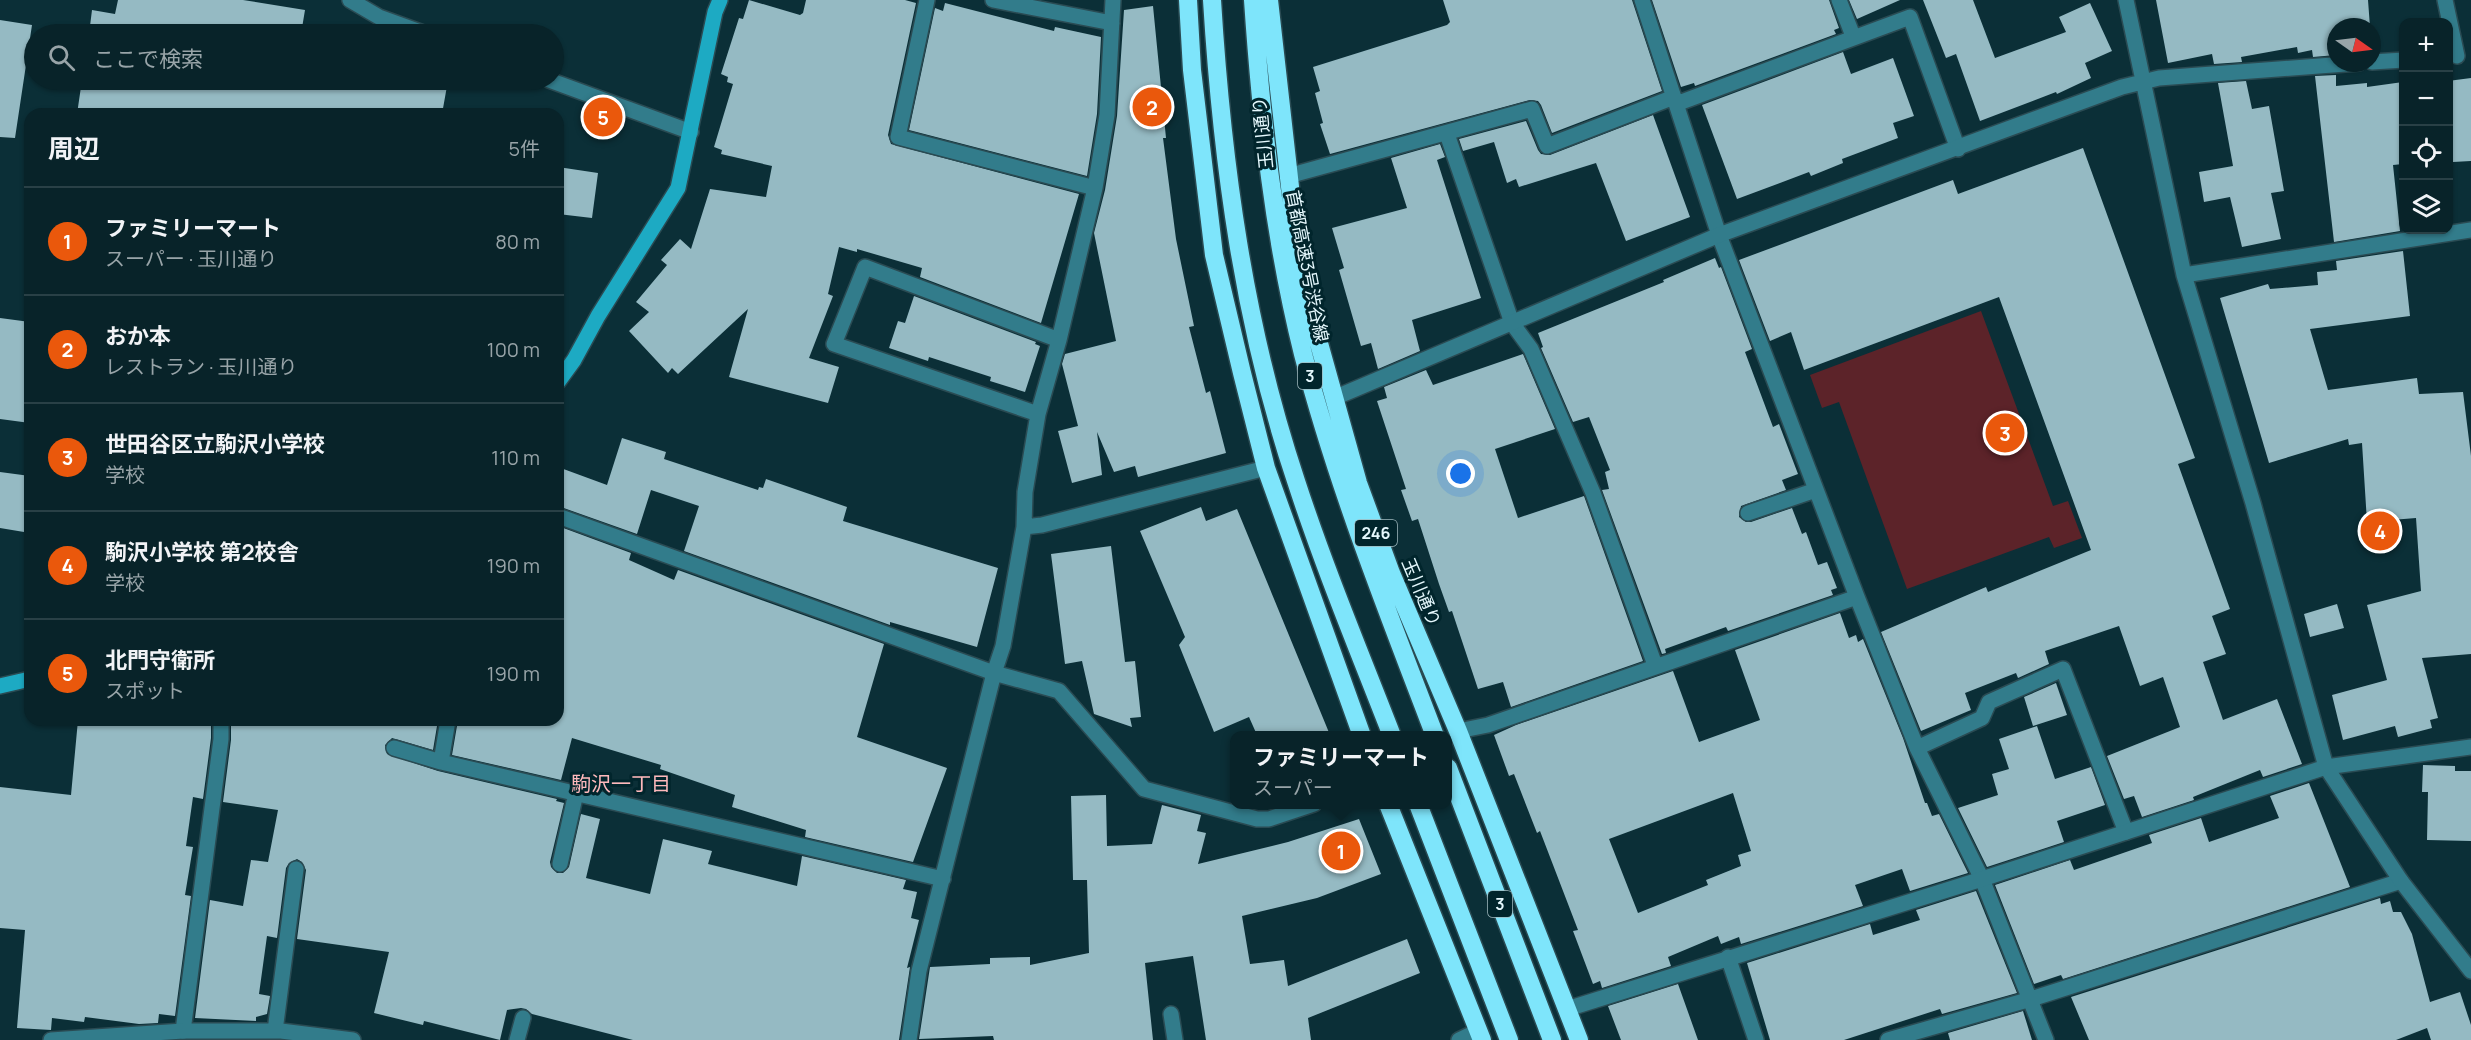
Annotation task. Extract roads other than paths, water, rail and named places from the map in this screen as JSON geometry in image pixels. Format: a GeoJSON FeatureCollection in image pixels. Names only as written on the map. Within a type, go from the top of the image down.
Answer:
{"type":"FeatureCollection","features":[{"type":"Feature","properties":{"kind":"highway"},"geometry":{"type":"LineString","coordinates":[[1188,0],[1192,70],[1214,255],[1266,468],[1361,731]]}},
{"type":"Feature","properties":{"kind":"highway"},"geometry":{"type":"LineString","coordinates":[[1212,0],[1227,169],[1244,279],[1268,381],[1295,480],[1390,731]]}},
{"type":"Feature","properties":{"kind":"highway","name":"首都高速3号渋谷線"},"geometry":{"type":"LineString","coordinates":[[1253,0],[1267,164],[1303,354],[1361,545],[1433,731]]}},
{"type":"Feature","properties":{"kind":"highway","name":"玉川通り"},"geometry":{"type":"LineString","coordinates":[[1269,0],[1295,231],[1315,329],[1358,483],[1391,573],[1458,731],[1579,1040]]}},
{"type":"Feature","properties":{"kind":"highway","name":"3"},"geometry":{"type":"LineString","coordinates":[[1452,778],[1552,1040]]}},
{"type":"Feature","properties":{"kind":"highway"},"geometry":{"type":"LineString","coordinates":[[1390,809],[1480,1036]]}},
{"type":"Feature","properties":{"kind":"highway","name":"3"},"geometry":{"type":"LineString","coordinates":[[1421,809],[1509,1040]]}},
{"type":"Feature","properties":{"kind":"street"},"geometry":{"type":"LineString","coordinates":[[350,0],[379,17],[398,24]]}},
{"type":"Feature","properties":{"kind":"street"},"geometry":{"type":"LineString","coordinates":[[564,374],[678,188],[714,12],[720,0]]}},
{"type":"Feature","properties":{"kind":"street"},"geometry":{"type":"LineString","coordinates":[[927,0],[898,137],[1095,188]]}},
{"type":"Feature","properties":{"kind":"street"},"geometry":{"type":"LineString","coordinates":[[993,0],[1112,23]]}},
{"type":"Feature","properties":{"kind":"street"},"geometry":{"type":"LineString","coordinates":[[909,1040],[919,971],[994,673],[1003,646],[1024,527],[1025,492],[1038,414],[1059,340],[1095,188],[1107,115],[1113,0]]}},
{"type":"Feature","properties":{"kind":"street"},"geometry":{"type":"LineString","coordinates":[[1642,0],[1719,236],[1857,597],[1917,748],[1982,879],[2046,1040]]}},
{"type":"Feature","properties":{"kind":"street"},"geometry":{"type":"LineString","coordinates":[[1839,0],[1852,36]]}},
{"type":"Feature","properties":{"kind":"street"},"geometry":{"type":"LineString","coordinates":[[2126,0],[2184,275],[2253,503],[2326,766],[2401,881],[2471,971]]}},
{"type":"Feature","properties":{"kind":"street"},"geometry":{"type":"LineString","coordinates":[[2445,0],[2459,55]]}},
{"type":"Feature","properties":{"kind":"street"},"geometry":{"type":"LineString","coordinates":[[1288,176],[1532,109],[1547,146],[1910,17],[1958,149]]}},
{"type":"Feature","properties":{"kind":"street"},"geometry":{"type":"LineString","coordinates":[[2381,61],[2399,60]]}},
{"type":"Feature","properties":{"kind":"street"},"geometry":{"type":"LineString","coordinates":[[1334,398],[1719,236],[2144,81],[2327,66]]}},
{"type":"Feature","properties":{"kind":"street"},"geometry":{"type":"LineString","coordinates":[[564,85],[691,132]]}},
{"type":"Feature","properties":{"kind":"street"},"geometry":{"type":"LineString","coordinates":[[1447,134],[1512,324],[1531,349],[1593,493],[1655,665]]}},
{"type":"Feature","properties":{"kind":"street"},"geometry":{"type":"LineString","coordinates":[[2184,275],[2471,230]]}},
{"type":"Feature","properties":{"kind":"street"},"geometry":{"type":"LineString","coordinates":[[1038,414],[834,344],[865,267],[1059,340]]}},
{"type":"Feature","properties":{"kind":"street"},"geometry":{"type":"LineString","coordinates":[[1024,527],[1042,525],[1266,468]]}},
{"type":"Feature","properties":{"kind":"street"},"geometry":{"type":"LineString","coordinates":[[1748,513],[1816,490]]}},
{"type":"Feature","properties":{"kind":"street"},"geometry":{"type":"LineString","coordinates":[[564,518],[994,673],[1059,691],[1144,789],[1257,819],[1269,819],[1299,809]]}},
{"type":"Feature","properties":{"kind":"street"},"geometry":{"type":"LineString","coordinates":[[1458,731],[1488,725],[1655,665],[1857,597]]}},
{"type":"Feature","properties":{"kind":"street"},"geometry":{"type":"LineString","coordinates":[[1917,748],[1982,718],[1989,702],[2063,669],[2126,832]]}},
{"type":"Feature","properties":{"kind":"street"},"geometry":{"type":"LineString","coordinates":[[0,686],[24,681]]}},
{"type":"Feature","properties":{"kind":"street"},"geometry":{"type":"LineString","coordinates":[[183,1031],[221,726]]}},
{"type":"Feature","properties":{"kind":"street"},"geometry":{"type":"LineString","coordinates":[[441,762],[447,726]]}},
{"type":"Feature","properties":{"kind":"street"},"geometry":{"type":"LineString","coordinates":[[1567,1009],[1982,879],[2326,766],[2471,747]]}},
{"type":"Feature","properties":{"kind":"street"},"geometry":{"type":"LineString","coordinates":[[394,748],[441,762],[943,879]]}},
{"type":"Feature","properties":{"kind":"street"},"geometry":{"type":"LineString","coordinates":[[560,864],[576,793]]}},
{"type":"Feature","properties":{"kind":"street"},"geometry":{"type":"LineString","coordinates":[[275,1031],[296,869]]}},
{"type":"Feature","properties":{"kind":"street"},"geometry":{"type":"LineString","coordinates":[[1888,1040],[2031,999],[2401,881]]}},
{"type":"Feature","properties":{"kind":"street"},"geometry":{"type":"LineString","coordinates":[[1728,957],[1756,1040]]}},
{"type":"Feature","properties":{"kind":"street"},"geometry":{"type":"LineString","coordinates":[[1172,1014],[1175,1040]]}},
{"type":"Feature","properties":{"kind":"street"},"geometry":{"type":"LineString","coordinates":[[518,1040],[524,1018]]}},
{"type":"Feature","properties":{"kind":"street"},"geometry":{"type":"LineString","coordinates":[[51,1040],[183,1031],[275,1031],[317,1038],[352,1040]]}},
{"type":"Feature","properties":{"kind":"street"},"geometry":{"type":"LineString","coordinates":[[1459,1040],[1480,1036]]}},
{"type":"Feature","properties":{"kind":"place","name":"おか本"},"geometry":{"type":"Point","coordinates":[1152,107]}},
{"type":"Feature","properties":{"kind":"place","name":"北門守衛所"},"geometry":{"type":"Point","coordinates":[603,117]}},
{"type":"Feature","properties":{"kind":"place","name":"世田谷区立駒沢小学校"},"geometry":{"type":"Point","coordinates":[2005,433]}},
{"type":"Feature","properties":{"kind":"place","name":"駒沢小学校 第2校舎"},"geometry":{"type":"Point","coordinates":[2380,531]}},
{"type":"Feature","properties":{"kind":"place","name":"ファミリーマート"},"geometry":{"type":"Point","coordinates":[1341,851]}},
{"type":"Feature","properties":{"kind":"district","name":"駒沢一丁目"},"geometry":{"type":"Point","coordinates":[621,783]}}]}
